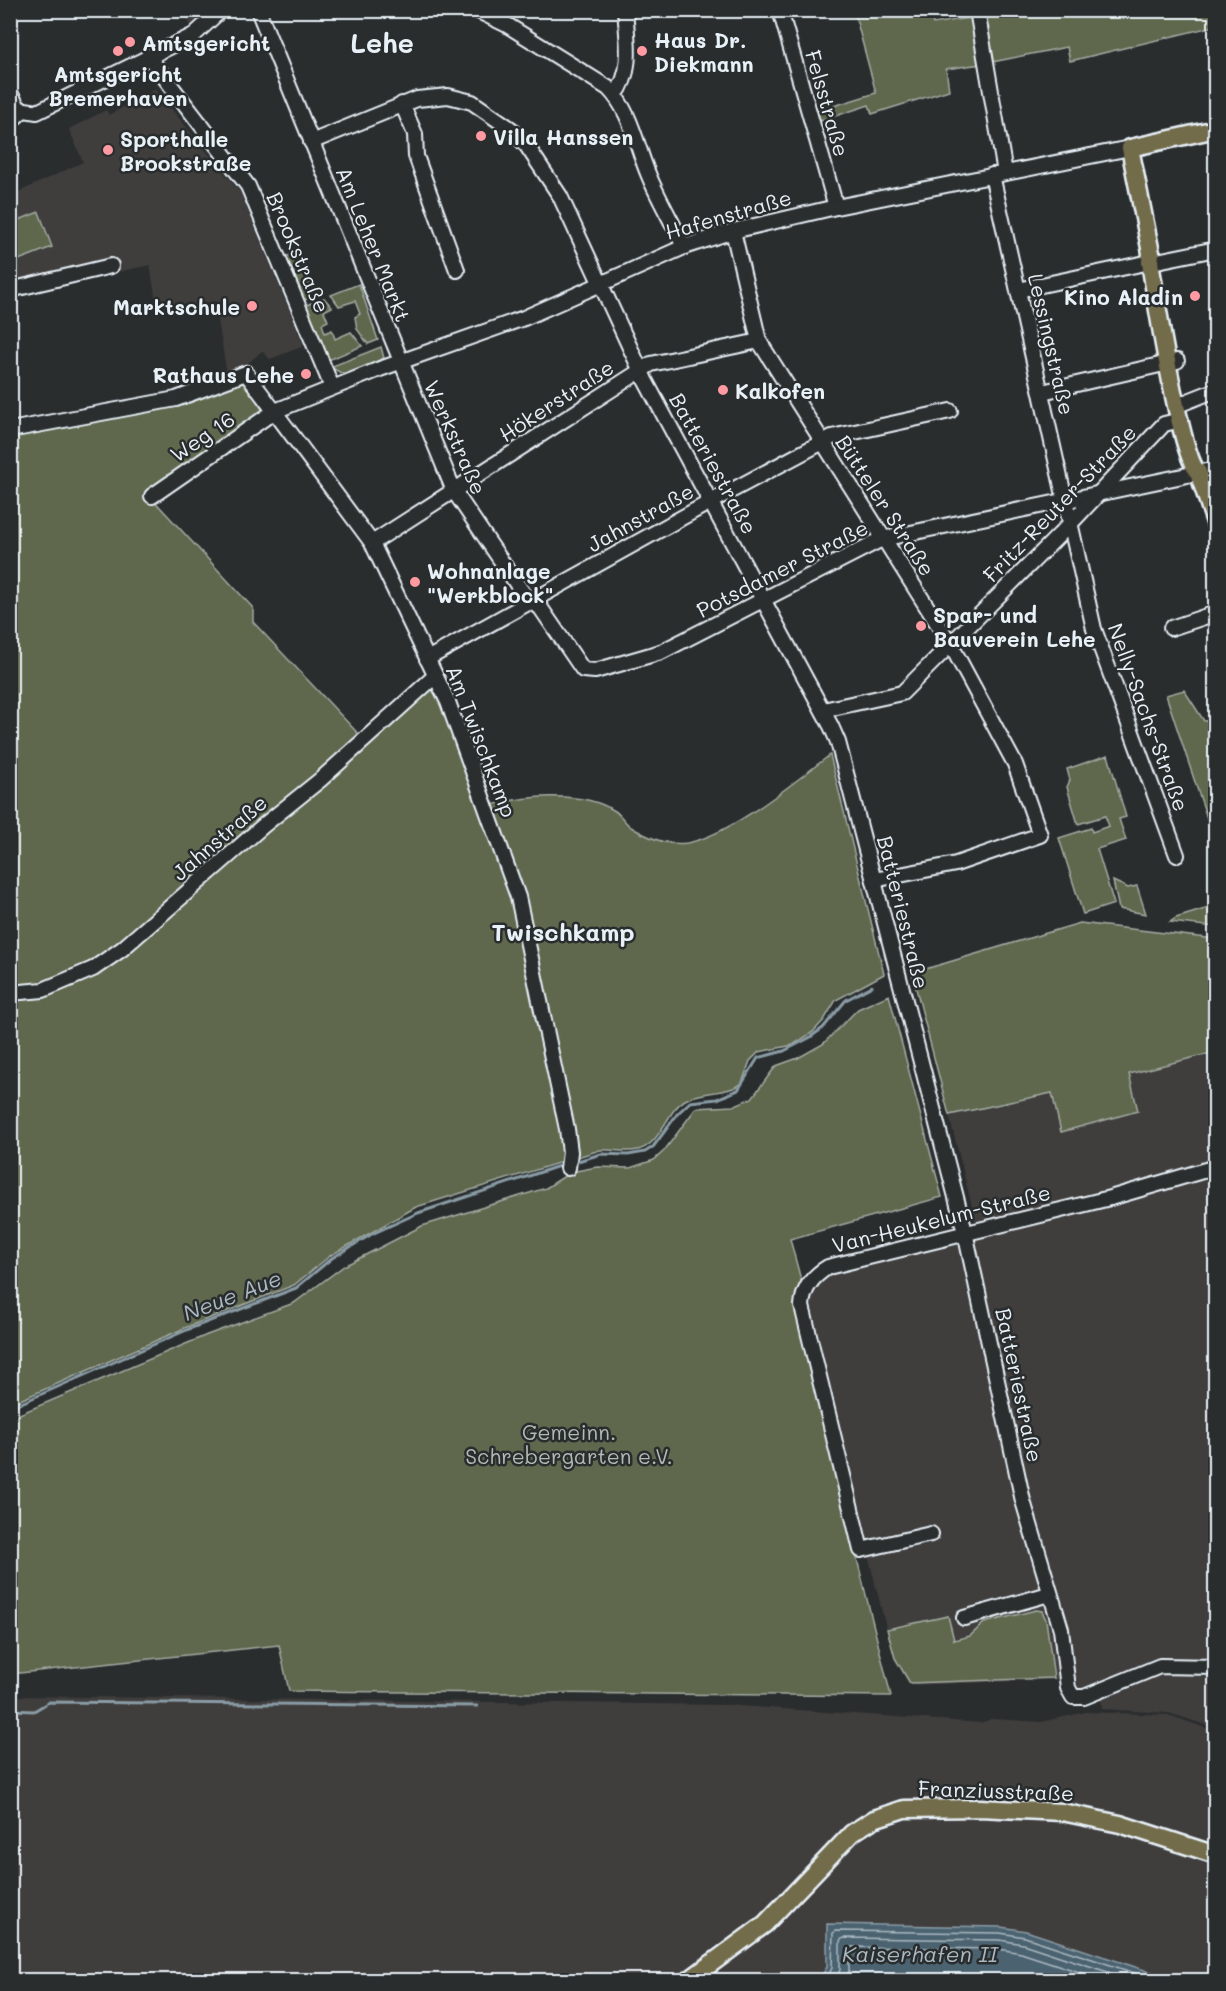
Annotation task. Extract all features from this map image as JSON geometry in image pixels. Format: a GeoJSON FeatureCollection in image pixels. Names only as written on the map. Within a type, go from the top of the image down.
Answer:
{"type":"FeatureCollection","features":[{"type":"Feature","properties":{"kind":"main road","name":"Hafenstraße"},"geometry":{"type":"LineString","coordinates":[[1130,148],[1215,129]]}},
{"type":"Feature","properties":{"kind":"main road"},"geometry":{"type":"LineString","coordinates":[[1130,148],[1181,410],[1201,465],[1198,472],[1215,525]]}},
{"type":"Feature","properties":{"kind":"main road","name":"Franziusstraße"},"geometry":{"type":"LineString","coordinates":[[689,1980],[765,1924],[852,1833],[874,1818],[904,1809],[980,1808],[1062,1812],[1120,1824],[1215,1855]]}},
{"type":"Feature","properties":{"kind":"street"},"geometry":{"type":"LineString","coordinates":[[10,122],[22,111],[37,112],[194,35],[221,10]]}},
{"type":"Feature","properties":{"kind":"street","name":"Am Leher Markt"},"geometry":{"type":"LineString","coordinates":[[258,10],[400,362]]}},
{"type":"Feature","properties":{"kind":"street"},"geometry":{"type":"LineString","coordinates":[[476,10],[507,25],[615,95],[626,113],[649,174],[684,247]]}},
{"type":"Feature","properties":{"kind":"street"},"geometry":{"type":"LineString","coordinates":[[615,95],[621,88],[627,68],[625,10]]}},
{"type":"Feature","properties":{"kind":"street","name":"Felsstraße"},"geometry":{"type":"LineString","coordinates":[[780,10],[836,207]]}},
{"type":"Feature","properties":{"kind":"street","name":"Lessingstraße"},"geometry":{"type":"LineString","coordinates":[[977,10],[999,174],[1018,290],[1071,523]]}},
{"type":"Feature","properties":{"kind":"street","name":"Brookstraße"},"geometry":{"type":"LineString","coordinates":[[148,56],[248,186],[332,387]]}},
{"type":"Feature","properties":{"kind":"street"},"geometry":{"type":"LineString","coordinates":[[10,93],[22,111]]}},
{"type":"Feature","properties":{"kind":"street","name":"Batteriestraße"},"geometry":{"type":"LineString","coordinates":[[311,142],[402,104],[417,99],[448,96],[472,102],[511,129],[527,146],[560,196],[641,370],[838,742],[965,1232],[1023,1501],[1060,1629],[1068,1688],[1073,1697],[1084,1697],[1160,1666],[1215,1667]]}},
{"type":"Feature","properties":{"kind":"street"},"geometry":{"type":"LineString","coordinates":[[402,104],[415,134],[416,156],[457,270]]}},
{"type":"Feature","properties":{"kind":"street","name":"Hafenstraße"},"geometry":{"type":"LineString","coordinates":[[275,411],[332,387],[467,340],[684,247],[733,231],[836,207],[1130,148]]}},
{"type":"Feature","properties":{"kind":"street","name":"Bütteler Straße"},"geometry":{"type":"LineString","coordinates":[[733,231],[759,341],[821,443],[951,645],[1015,764],[1040,835],[956,864],[874,880]]}},
{"type":"Feature","properties":{"kind":"street"},"geometry":{"type":"LineString","coordinates":[[1018,290],[1153,259],[1215,249]]}},
{"type":"Feature","properties":{"kind":"street"},"geometry":{"type":"LineString","coordinates":[[10,290],[111,266]]}},
{"type":"Feature","properties":{"kind":"street","name":"Hökerstraße"},"geometry":{"type":"LineString","coordinates":[[372,543],[651,364],[759,341]]}},
{"type":"Feature","properties":{"kind":"street","name":"Werkstraße"},"geometry":{"type":"LineString","coordinates":[[400,362],[454,491],[529,602],[540,607],[583,670]]}},
{"type":"Feature","properties":{"kind":"street"},"geometry":{"type":"LineString","coordinates":[[1042,392],[1173,362]]}},
{"type":"Feature","properties":{"kind":"street","name":"Am Twischkamp"},"geometry":{"type":"LineString","coordinates":[[10,430],[176,399],[246,373],[275,411],[372,543],[448,702],[518,897],[567,1129],[570,1152],[568,1168]]}},
{"type":"Feature","properties":{"kind":"street","name":"Fritz-Reuter-Straße"},"geometry":{"type":"LineString","coordinates":[[823,710],[902,693],[1071,523],[1164,424],[1181,410],[1215,390]]}},
{"type":"Feature","properties":{"kind":"street","name":"Weg 16"},"geometry":{"type":"LineString","coordinates":[[152,496],[275,411]]}},
{"type":"Feature","properties":{"kind":"street","name":"Jahnstraße"},"geometry":{"type":"LineString","coordinates":[[427,659],[832,437],[950,411]]}},
{"type":"Feature","properties":{"kind":"street","name":"Potsdamer Straße"},"geometry":{"type":"LineString","coordinates":[[583,670],[595,671],[661,652],[765,601],[882,539],[1215,469]]}},
{"type":"Feature","properties":{"kind":"street","name":"Nelly-Sachs-Straße"},"geometry":{"type":"LineString","coordinates":[[1071,523],[1094,629],[1177,855]]}},
{"type":"Feature","properties":{"kind":"street"},"geometry":{"type":"LineString","coordinates":[[1171,628],[1215,613]]}},
{"type":"Feature","properties":{"kind":"street","name":"Jahnstraße"},"geometry":{"type":"LineString","coordinates":[[10,993],[43,990],[93,969],[122,950],[264,825],[320,780],[435,676]]}},
{"type":"Feature","properties":{"kind":"street","name":"Van-Heukelum-Straße"},"geometry":{"type":"LineString","coordinates":[[932,1534],[861,1550],[802,1299],[811,1281],[828,1267],[1110,1198],[1215,1167]]}},
{"type":"Feature","properties":{"kind":"street"},"geometry":{"type":"LineString","coordinates":[[964,1618],[1049,1594]]}},
{"type":"Feature","properties":{"kind":"shaded area"},"geometry":{"type":"Polygon","coordinates":[[[182,11],[212,11],[192,27],[182,11]]]}},
{"type":"Feature","properties":{"kind":"shaded area"},"geometry":{"type":"Polygon","coordinates":[[[155,89],[240,192],[304,346],[270,359],[262,351],[239,371],[227,375],[215,301],[158,312],[150,265],[108,274],[105,262],[11,285],[10,196],[83,162],[69,129],[106,110],[109,115],[155,89]]]}},
{"type":"Feature","properties":{"kind":"shaded area"},"geometry":{"type":"Polygon","coordinates":[[[1215,1052],[1215,1659],[1162,1659],[1078,1690],[1077,1679],[909,1685],[894,1659],[807,1310],[812,1286],[830,1271],[979,1234],[949,1115],[1052,1093],[1061,1132],[1129,1074],[1215,1052]]]}},
{"type":"Feature","properties":{"kind":"shaded area"},"geometry":{"type":"Polygon","coordinates":[[[1160,1674],[1215,1676],[1215,1728],[1169,1713],[1102,1709],[1101,1697],[1160,1674]]]}},
{"type":"Feature","properties":{"kind":"shaded area"},"geometry":{"type":"Polygon","coordinates":[[[11,1696],[727,1705],[980,1723],[991,1719],[1041,1722],[1086,1712],[1168,1715],[1215,1731],[1215,1980],[1175,1980],[1026,1931],[1001,1927],[828,1924],[827,1968],[819,1980],[703,1980],[794,1901],[787,1887],[764,1913],[712,1949],[675,1980],[11,1980],[11,1696]]]}},
{"type":"Feature","properties":{"kind":"green space"},"geometry":{"type":"Polygon","coordinates":[[[854,11],[930,11],[933,24],[974,17],[981,64],[946,69],[949,90],[872,114],[869,105],[820,121],[817,111],[876,93],[854,11]]]}},
{"type":"Feature","properties":{"kind":"green space"},"geometry":{"type":"Polygon","coordinates":[[[983,11],[1215,11],[1215,26],[1070,61],[1067,47],[992,62],[983,11]]]}},
{"type":"Feature","properties":{"kind":"green space"},"geometry":{"type":"Polygon","coordinates":[[[39,212],[52,247],[11,263],[11,223],[39,212]]]}},
{"type":"Feature","properties":{"kind":"green space"},"geometry":{"type":"Polygon","coordinates":[[[291,255],[319,294],[302,301],[284,257],[291,255]]]}},
{"type":"Feature","properties":{"kind":"green space"},"geometry":{"type":"Polygon","coordinates":[[[359,284],[378,340],[368,344],[357,329],[355,317],[360,314],[355,301],[339,306],[331,295],[359,284]]]}},
{"type":"Feature","properties":{"kind":"green space"},"geometry":{"type":"Polygon","coordinates":[[[324,298],[332,307],[324,311],[328,321],[322,324],[325,333],[332,330],[335,339],[351,332],[362,346],[326,361],[304,306],[324,298]]]}},
{"type":"Feature","properties":{"kind":"green space"},"geometry":{"type":"Polygon","coordinates":[[[381,347],[384,358],[345,375],[330,367],[381,347]]]}},
{"type":"Feature","properties":{"kind":"green space"},"geometry":{"type":"Polygon","coordinates":[[[244,380],[266,412],[148,494],[253,608],[253,622],[367,743],[430,687],[444,707],[482,808],[531,798],[567,797],[585,800],[615,811],[629,825],[644,834],[665,842],[680,844],[704,838],[742,819],[781,793],[830,755],[884,974],[836,1000],[824,1020],[813,1032],[793,1045],[759,1052],[750,1061],[742,1083],[736,1087],[697,1095],[678,1105],[658,1135],[646,1147],[633,1151],[600,1150],[416,1207],[331,1255],[294,1285],[187,1327],[11,1404],[11,436],[244,380]]]}},
{"type":"Feature","properties":{"kind":"green space"},"geometry":{"type":"Polygon","coordinates":[[[1184,690],[1204,721],[1215,720],[1216,820],[1213,822],[1208,821],[1166,695],[1184,690]]]}},
{"type":"Feature","properties":{"kind":"green space"},"geometry":{"type":"Polygon","coordinates":[[[1108,755],[1126,817],[1119,819],[1126,840],[1097,849],[1114,904],[1083,914],[1059,838],[1091,828],[1092,832],[1109,826],[1105,816],[1078,824],[1067,787],[1070,780],[1067,769],[1108,755]]]}},
{"type":"Feature","properties":{"kind":"green space"},"geometry":{"type":"Polygon","coordinates":[[[1113,881],[1128,888],[1137,886],[1146,914],[1119,909],[1113,881]]]}},
{"type":"Feature","properties":{"kind":"green space"},"geometry":{"type":"Polygon","coordinates":[[[1215,906],[1215,927],[1170,922],[1176,918],[1215,906]]]}},
{"type":"Feature","properties":{"kind":"green space"},"geometry":{"type":"Polygon","coordinates":[[[1080,923],[1215,939],[1215,1052],[1129,1074],[1138,1111],[1061,1132],[1052,1093],[949,1115],[912,973],[1080,923]]]}},
{"type":"Feature","properties":{"kind":"green space","name":"Gemeinn. Schrebergarten e.V."},"geometry":{"type":"Polygon","coordinates":[[[889,995],[942,1197],[790,1239],[801,1280],[795,1309],[891,1696],[289,1691],[279,1645],[11,1674],[10,1418],[207,1335],[294,1303],[344,1266],[422,1226],[546,1188],[571,1172],[597,1167],[630,1168],[654,1160],[664,1151],[696,1108],[733,1106],[752,1098],[776,1066],[798,1058],[823,1044],[858,1009],[889,995]]]}},
{"type":"Feature","properties":{"kind":"green space"},"geometry":{"type":"Polygon","coordinates":[[[1036,1610],[1042,1611],[1046,1620],[1054,1678],[910,1683],[895,1658],[887,1629],[948,1616],[954,1640],[970,1636],[984,1623],[1036,1610]]]}},
{"type":"Feature","properties":{"kind":"water","name":"Kaiserhafen II"},"geometry":{"type":"Polygon","coordinates":[[[827,1924],[1001,1927],[1026,1931],[1175,1980],[819,1980],[827,1967],[827,1924]]]}},
{"type":"Feature","properties":{"kind":"waterway"},"geometry":{"type":"LineString","coordinates":[[540,967],[556,1046]]}},
{"type":"Feature","properties":{"kind":"waterway","name":"Neue Aue"},"geometry":{"type":"LineString","coordinates":[[575,1155],[578,1161],[601,1154],[628,1155],[645,1152],[653,1147],[678,1113],[690,1102],[717,1099],[738,1090],[758,1058],[784,1051],[809,1038],[823,1028],[846,1000],[872,986]]}},
{"type":"Feature","properties":{"kind":"waterway","name":"Neue Aue"},"geometry":{"type":"LineString","coordinates":[[10,1408],[189,1329],[296,1288],[332,1258],[372,1234],[418,1213],[559,1166]]}},
{"type":"Feature","properties":{"kind":"waterway"},"geometry":{"type":"LineString","coordinates":[[10,1710],[34,1711],[49,1702],[477,1706]]}},
{"type":"Feature","properties":{"kind":"place","name":"Amtsgericht"},"geometry":{"type":"Point","coordinates":[130,42]}},
{"type":"Feature","properties":{"kind":"place","name":"Amtsgericht Bremerhaven"},"geometry":{"type":"Point","coordinates":[118,51]}},
{"type":"Feature","properties":{"kind":"place","name":"Haus Dr. Diekmann"},"geometry":{"type":"Point","coordinates":[642,51]}},
{"type":"Feature","properties":{"kind":"place","name":"Villa Hanssen"},"geometry":{"type":"Point","coordinates":[481,136]}},
{"type":"Feature","properties":{"kind":"place","name":"Sporthalle Brookstraße"},"geometry":{"type":"Point","coordinates":[108,150]}},
{"type":"Feature","properties":{"kind":"place","name":"Kino Aladin"},"geometry":{"type":"Point","coordinates":[1195,296]}},
{"type":"Feature","properties":{"kind":"place","name":"Marktschule"},"geometry":{"type":"Point","coordinates":[252,306]}},
{"type":"Feature","properties":{"kind":"place","name":"Rathaus Lehe"},"geometry":{"type":"Point","coordinates":[306,374]}},
{"type":"Feature","properties":{"kind":"place","name":"Kalkofen"},"geometry":{"type":"Point","coordinates":[723,390]}},
{"type":"Feature","properties":{"kind":"place","name":"Wohnanlage \"Werkblock\""},"geometry":{"type":"Point","coordinates":[415,582]}},
{"type":"Feature","properties":{"kind":"place","name":"Spar- und Bauverein Lehe"},"geometry":{"type":"Point","coordinates":[921,626]}},
{"type":"Feature","properties":{"kind":"district","name":"Lehe"},"geometry":{"type":"Point","coordinates":[382,42]}},
{"type":"Feature","properties":{"kind":"district","name":"Twischkamp"},"geometry":{"type":"Point","coordinates":[563,931]}}]}
